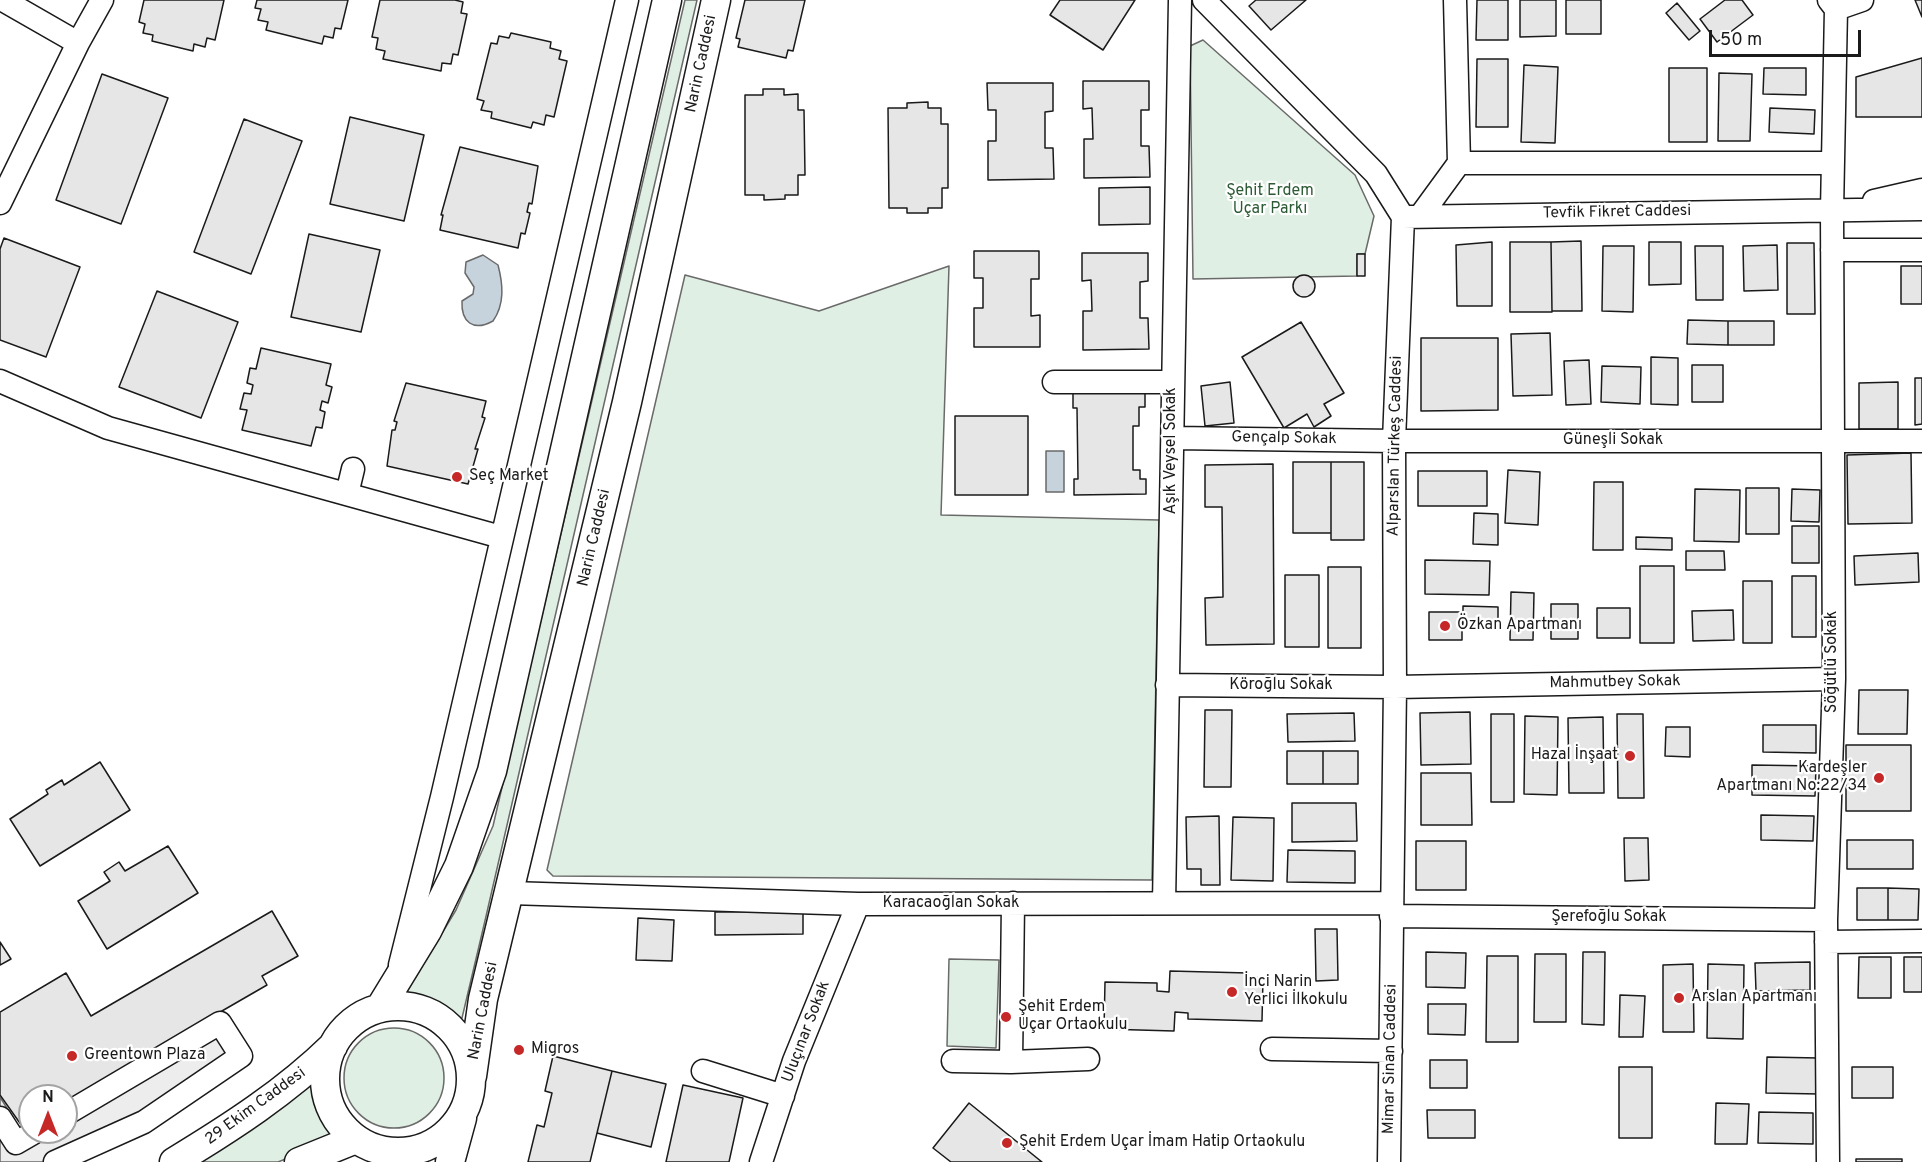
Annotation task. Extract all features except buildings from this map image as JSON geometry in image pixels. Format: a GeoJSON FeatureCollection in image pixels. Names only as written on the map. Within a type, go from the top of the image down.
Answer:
{"type":"FeatureCollection","features":[{"type":"Feature","properties":{"kind":"main road"},"geometry":{"type":"LineString","coordinates":[[380,1008],[427,931],[459,866],[492,771],[667,0]]}},
{"type":"Feature","properties":{"kind":"main road","name":"Narin Caddesi"},"geometry":{"type":"LineString","coordinates":[[472,1076],[483,999],[627,402],[716,0]]}},
{"type":"Feature","properties":{"kind":"main road"},"geometry":{"type":"LineString","coordinates":[[369,1150],[341,1124],[330,1107],[326,1076],[333,1046],[344,1029],[361,1016],[380,1008],[402,1006],[423,1010],[442,1020],[458,1035],[468,1054],[472,1076],[470,1095],[450,1162]]}},
{"type":"Feature","properties":{"kind":"main road","name":"29 Ekim Caddesi"},"geometry":{"type":"LineString","coordinates":[[174,1162],[212,1140],[304,1074],[333,1046]]}},
{"type":"Feature","properties":{"kind":"main road"},"geometry":{"type":"LineString","coordinates":[[298,1162],[369,1150],[395,1152],[416,1150],[435,1143],[451,1130],[463,1114]]}},
{"type":"Feature","properties":{"kind":"street"},"geometry":{"type":"LineString","coordinates":[[3,0],[78,43]]}},
{"type":"Feature","properties":{"kind":"street"},"geometry":{"type":"LineString","coordinates":[[0,204],[78,43],[102,0]]}},
{"type":"Feature","properties":{"kind":"street"},"geometry":{"type":"LineString","coordinates":[[396,981],[442,797],[627,0]]}},
{"type":"Feature","properties":{"kind":"street","name":"Aşık Veysel Sokak"},"geometry":{"type":"LineString","coordinates":[[1164,903],[1180,0]]}},
{"type":"Feature","properties":{"kind":"street"},"geometry":{"type":"LineString","coordinates":[[1209,6],[1376,174],[1412,216],[1459,163],[1455,0]]}},
{"type":"Feature","properties":{"kind":"street"},"geometry":{"type":"LineString","coordinates":[[1833,4],[1862,0]]}},
{"type":"Feature","properties":{"kind":"street","name":"Söğütlü Sokak"},"geometry":{"type":"LineString","coordinates":[[1828,1162],[1826,931],[1834,680],[1833,4]]}},
{"type":"Feature","properties":{"kind":"street"},"geometry":{"type":"LineString","coordinates":[[1459,163],[1833,163]]}},
{"type":"Feature","properties":{"kind":"street","name":"Tevfik Fikret Caddesi"},"geometry":{"type":"LineString","coordinates":[[1832,211],[1922,190]]}},
{"type":"Feature","properties":{"kind":"street","name":"Tevfik Fikret Caddesi"},"geometry":{"type":"LineString","coordinates":[[1412,216],[1922,209]]}},
{"type":"Feature","properties":{"kind":"street","name":"Alparslan Türkeş Caddesi"},"geometry":{"type":"LineString","coordinates":[[1392,956],[1395,687],[1394,441],[1412,216]]}},
{"type":"Feature","properties":{"kind":"street"},"geometry":{"type":"LineString","coordinates":[[1832,250],[1922,250]]}},
{"type":"Feature","properties":{"kind":"street"},"geometry":{"type":"LineString","coordinates":[[0,381],[108,428],[501,537]]}},
{"type":"Feature","properties":{"kind":"street"},"geometry":{"type":"LineString","coordinates":[[1054,382],[1173,382]]}},
{"type":"Feature","properties":{"kind":"street","name":"Gençalp Sokak"},"geometry":{"type":"LineString","coordinates":[[1174,438],[1394,441]]}},
{"type":"Feature","properties":{"kind":"street","name":"Güneşli Sokak"},"geometry":{"type":"LineString","coordinates":[[1394,441],[1922,441]]}},
{"type":"Feature","properties":{"kind":"street"},"geometry":{"type":"LineString","coordinates":[[347,494],[353,469]]}},
{"type":"Feature","properties":{"kind":"street","name":"Mahmutbey Sokak"},"geometry":{"type":"LineString","coordinates":[[1395,687],[1834,680]]}},
{"type":"Feature","properties":{"kind":"street","name":"Köroğlu Sokak"},"geometry":{"type":"LineString","coordinates":[[1167,686],[1395,687]]}},
{"type":"Feature","properties":{"kind":"street","name":"Karacaoğlan Sokak"},"geometry":{"type":"LineString","coordinates":[[510,893],[858,904],[1164,903],[1391,910]]}},
{"type":"Feature","properties":{"kind":"street"},"geometry":{"type":"LineString","coordinates":[[1011,1062],[1013,903]]}},
{"type":"Feature","properties":{"kind":"street","name":"Uluçınar Sokak"},"geometry":{"type":"LineString","coordinates":[[761,1162],[781,1101],[858,904]]}},
{"type":"Feature","properties":{"kind":"street","name":"Şerefoğlu Sokak"},"geometry":{"type":"LineString","coordinates":[[1391,910],[1826,931],[1922,941]]}},
{"type":"Feature","properties":{"kind":"street","name":"Mimar Sinan Caddesi"},"geometry":{"type":"LineString","coordinates":[[1389,1162],[1392,956]]}},
{"type":"Feature","properties":{"kind":"street"},"geometry":{"type":"LineString","coordinates":[[55,1162],[144,1122],[242,1056],[220,1023],[78,1107]]}},
{"type":"Feature","properties":{"kind":"street"},"geometry":{"type":"LineString","coordinates":[[1272,1049],[1391,1051]]}},
{"type":"Feature","properties":{"kind":"street"},"geometry":{"type":"LineString","coordinates":[[953,1061],[1011,1062],[1088,1059]]}},
{"type":"Feature","properties":{"kind":"street"},"geometry":{"type":"LineString","coordinates":[[702,1076],[781,1101]]}},
{"type":"Feature","properties":{"kind":"street"},"geometry":{"type":"LineString","coordinates":[[0,1118],[16,1143],[18,1142]]}},
{"type":"Feature","properties":{"kind":"green space"},"geometry":{"type":"Polygon","coordinates":[[[685,0],[697,0],[484,925],[462,1018],[456,1020],[438,1007],[406,993],[456,910],[493,826],[685,0]]]}},
{"type":"Feature","properties":{"kind":"green space","name":"Şehit Erdem Uçar Parkı"},"geometry":{"type":"Polygon","coordinates":[[[1203,40],[1355,175],[1374,216],[1365,254],[1357,254],[1357,276],[1193,279],[1190,46],[1203,40]]]}},
{"type":"Feature","properties":{"kind":"green space"},"geometry":{"type":"Polygon","coordinates":[[[949,266],[941,515],[1159,520],[1152,880],[553,876],[547,870],[685,275],[819,311],[949,266]]]}},
{"type":"Feature","properties":{"kind":"green space"},"geometry":{"type":"Polygon","coordinates":[[[949,959],[999,960],[996,1048],[947,1046],[949,959]]]}},
{"type":"Feature","properties":{"kind":"green space"},"geometry":{"type":"Polygon","coordinates":[[[394,1028],[413,1031],[430,1042],[441,1059],[444,1078],[441,1097],[430,1114],[413,1125],[394,1128],[375,1125],[358,1114],[347,1097],[344,1078],[347,1059],[358,1042],[375,1031],[394,1028]]]}},
{"type":"Feature","properties":{"kind":"green space"},"geometry":{"type":"Polygon","coordinates":[[[319,1071],[324,1107],[344,1136],[278,1162],[186,1162],[319,1071]]]}},
{"type":"Feature","properties":{"kind":"shaded area"},"geometry":{"type":"Polygon","coordinates":[[[483,255],[498,265],[502,287],[501,301],[493,321],[474,325],[466,319],[462,308],[462,301],[473,294],[474,287],[465,273],[466,262],[483,255]]]}},
{"type":"Feature","properties":{"kind":"shaded area"},"geometry":{"type":"Polygon","coordinates":[[[1046,451],[1064,451],[1064,492],[1046,492],[1046,451]]]}},
{"type":"Feature","properties":{"kind":"shaded area"},"geometry":{"type":"Polygon","coordinates":[[[220,1015],[249,1060],[74,1162],[0,1162],[0,1097],[18,1126],[18,1144],[78,1144],[78,1096],[220,1015]]]}},
{"type":"Feature","properties":{"kind":"place","name":"Seç Market"},"geometry":{"type":"Point","coordinates":[457,477]}},
{"type":"Feature","properties":{"kind":"place","name":"Özkan Apartmanı"},"geometry":{"type":"Point","coordinates":[1445,626]}},
{"type":"Feature","properties":{"kind":"place","name":"Hazal İnşaat"},"geometry":{"type":"Point","coordinates":[1630,756]}},
{"type":"Feature","properties":{"kind":"place","name":"Kardeşler Apartmanı No:22/34"},"geometry":{"type":"Point","coordinates":[1879,778]}},
{"type":"Feature","properties":{"kind":"place","name":"İnci Narin Yerlici İlkokulu"},"geometry":{"type":"Point","coordinates":[1232,992]}},
{"type":"Feature","properties":{"kind":"place","name":"Arslan Apartmanı"},"geometry":{"type":"Point","coordinates":[1679,998]}},
{"type":"Feature","properties":{"kind":"place","name":"Şehit Erdem Uçar Ortaokulu"},"geometry":{"type":"Point","coordinates":[1006,1017]}},
{"type":"Feature","properties":{"kind":"place","name":"Migros"},"geometry":{"type":"Point","coordinates":[519,1050]}},
{"type":"Feature","properties":{"kind":"place","name":"Greentown Plaza"},"geometry":{"type":"Point","coordinates":[72,1056]}},
{"type":"Feature","properties":{"kind":"place","name":"Şehit Erdem Uçar İmam Hatip Ortaokulu"},"geometry":{"type":"Point","coordinates":[1007,1143]}}]}
